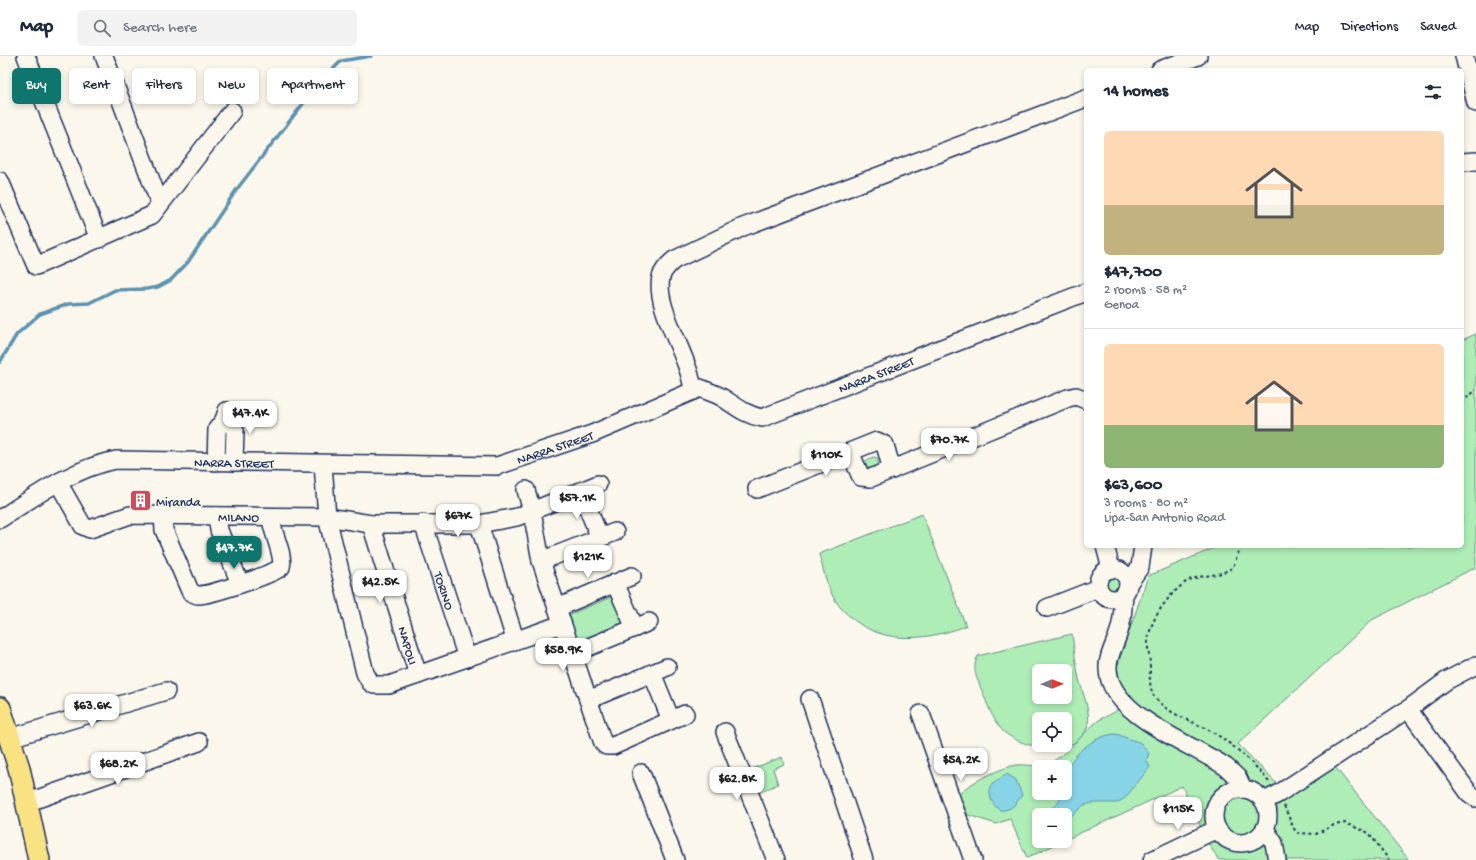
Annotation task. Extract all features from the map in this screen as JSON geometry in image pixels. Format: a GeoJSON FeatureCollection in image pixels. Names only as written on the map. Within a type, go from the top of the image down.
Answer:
{"type":"FeatureCollection","features":[{"type":"Feature","properties":{"kind":"main road"},"geometry":{"type":"LineString","coordinates":[[0,708],[19,768],[39,860]]}},
{"type":"Feature","properties":{"kind":"street"},"geometry":{"type":"LineString","coordinates":[[26,56],[99,239]]}},
{"type":"Feature","properties":{"kind":"street"},"geometry":{"type":"LineString","coordinates":[[104,56],[160,204]]}},
{"type":"Feature","properties":{"kind":"street"},"geometry":{"type":"LineString","coordinates":[[1165,68],[1198,56]]}},
{"type":"Feature","properties":{"kind":"street"},"geometry":{"type":"LineString","coordinates":[[1464,56],[1476,103]]}},
{"type":"Feature","properties":{"kind":"street"},"geometry":{"type":"LineString","coordinates":[[692,391],[688,367],[662,301],[662,275],[668,265],[674,260],[756,222],[1084,99]]}},
{"type":"Feature","properties":{"kind":"street"},"geometry":{"type":"LineString","coordinates":[[0,181],[36,266],[149,217],[232,111]]}},
{"type":"Feature","properties":{"kind":"street"},"geometry":{"type":"LineString","coordinates":[[1464,162],[1476,161]]}},
{"type":"Feature","properties":{"kind":"street","name":"NARRA STREET"},"geometry":{"type":"LineString","coordinates":[[0,519],[90,466],[116,460],[498,466],[592,434],[630,417],[671,402],[700,388],[722,397],[735,408],[750,416],[762,418],[1084,293]]}},
{"type":"Feature","properties":{"kind":"street"},"geometry":{"type":"LineString","coordinates":[[850,452],[860,477],[870,478],[1068,398],[1076,396],[1084,399]]}},
{"type":"Feature","properties":{"kind":"street"},"geometry":{"type":"LineString","coordinates":[[216,462],[217,429],[224,420],[227,411],[235,431],[234,462]]}},
{"type":"Feature","properties":{"kind":"street"},"geometry":{"type":"LineString","coordinates":[[757,489],[877,441],[885,445],[892,470]]}},
{"type":"Feature","properties":{"kind":"street"},"geometry":{"type":"LineString","coordinates":[[323,464],[327,517],[365,673],[370,682],[374,685],[381,686],[418,675],[515,640],[615,583],[632,576]]}},
{"type":"Feature","properties":{"kind":"street","name":"MILANO"},"geometry":{"type":"LineString","coordinates":[[59,484],[86,528],[130,515],[327,517],[371,524],[479,524],[517,517],[598,484]]}},
{"type":"Feature","properties":{"kind":"street"},"geometry":{"type":"LineString","coordinates":[[526,490],[532,511],[541,561],[559,616],[572,654],[588,700],[603,743],[606,746],[614,746],[678,717],[660,670],[588,700]]}},
{"type":"Feature","properties":{"kind":"street"},"geometry":{"type":"LineString","coordinates":[[541,561],[607,535],[581,492]]}},
{"type":"Feature","properties":{"kind":"street"},"geometry":{"type":"LineString","coordinates":[[163,516],[164,530],[190,591],[196,595],[203,595],[240,584],[276,571],[282,567],[282,561],[271,526],[271,517]]}},
{"type":"Feature","properties":{"kind":"street"},"geometry":{"type":"LineString","coordinates":[[217,516],[219,530],[240,584]]}},
{"type":"Feature","properties":{"kind":"street","name":"TORINO"},"geometry":{"type":"LineString","coordinates":[[423,523],[467,658]]}},
{"type":"Feature","properties":{"kind":"street","name":"NAPOLI"},"geometry":{"type":"LineString","coordinates":[[371,524],[418,675]]}},
{"type":"Feature","properties":{"kind":"street"},"geometry":{"type":"LineString","coordinates":[[479,524],[515,640]]}},
{"type":"Feature","properties":{"kind":"street"},"geometry":{"type":"LineString","coordinates":[[1106,548],[1111,568]]}},
{"type":"Feature","properties":{"kind":"street"},"geometry":{"type":"LineString","coordinates":[[1142,548],[1140,567],[1136,575],[1126,589],[1119,598],[1108,599],[1103,596],[1098,588],[1100,575],[1104,571],[1111,568],[1120,570],[1124,573],[1126,589],[1120,628],[1108,664],[1111,684],[1117,694],[1136,715],[1211,756],[1238,778],[1243,789]]}},
{"type":"Feature","properties":{"kind":"street"},"geometry":{"type":"LineString","coordinates":[[572,654],[642,625],[615,583]]}},
{"type":"Feature","properties":{"kind":"street"},"geometry":{"type":"LineString","coordinates":[[1047,608],[1098,588]]}},
{"type":"Feature","properties":{"kind":"street"},"geometry":{"type":"LineString","coordinates":[[1271,798],[1243,789],[1231,791],[1223,796],[1217,803],[1214,811],[1214,820],[1217,829],[1222,836],[1230,842],[1239,844],[1248,843],[1256,839],[1265,829],[1271,798],[1408,709],[1446,681],[1476,665]]}},
{"type":"Feature","properties":{"kind":"street"},"geometry":{"type":"LineString","coordinates":[[10,738],[166,691]]}},
{"type":"Feature","properties":{"kind":"street"},"geometry":{"type":"LineString","coordinates":[[810,698],[864,860]]}},
{"type":"Feature","properties":{"kind":"street"},"geometry":{"type":"LineString","coordinates":[[1408,709],[1469,793],[1476,798]]}},
{"type":"Feature","properties":{"kind":"street"},"geometry":{"type":"LineString","coordinates":[[921,714],[973,860]]}},
{"type":"Feature","properties":{"kind":"street"},"geometry":{"type":"LineString","coordinates":[[725,732],[776,860]]}},
{"type":"Feature","properties":{"kind":"street"},"geometry":{"type":"LineString","coordinates":[[26,803],[199,742]]}},
{"type":"Feature","properties":{"kind":"street"},"geometry":{"type":"LineString","coordinates":[[641,773],[675,860]]}},
{"type":"Feature","properties":{"kind":"street"},"geometry":{"type":"LineString","coordinates":[[1152,860],[1217,829]]}},
{"type":"Feature","properties":{"kind":"street"},"geometry":{"type":"LineString","coordinates":[[1265,829],[1274,843],[1278,860]]}},
{"type":"Feature","properties":{"kind":"path"},"geometry":{"type":"LineString","coordinates":[[1464,400],[1476,390]]}},
{"type":"Feature","properties":{"kind":"path"},"geometry":{"type":"LineString","coordinates":[[1240,548],[1233,567],[1222,573],[1194,577],[1187,581],[1172,595],[1155,618],[1148,639],[1150,686],[1152,692],[1160,703],[1186,720],[1222,738],[1233,746],[1264,776],[1271,798],[1298,833],[1316,834],[1334,825],[1345,823],[1369,833],[1389,860]]}},
{"type":"Feature","properties":{"kind":"green space"},"geometry":{"type":"Polygon","coordinates":[[[1476,334],[1476,567],[1372,620],[1238,744],[1276,783],[1286,797],[1335,767],[1409,860],[1219,860],[1209,845],[1182,786],[1072,837],[1072,808],[1032,808],[1032,848],[1048,848],[1027,858],[1010,819],[996,824],[968,815],[959,795],[962,791],[986,776],[1012,766],[1032,766],[1032,800],[1072,800],[1072,760],[1055,760],[1065,752],[1072,752],[1072,745],[1092,726],[1102,718],[1118,710],[1131,697],[1120,682],[1117,667],[1148,576],[1214,548],[1464,548],[1464,339],[1476,334]]]}},
{"type":"Feature","properties":{"kind":"green space"},"geometry":{"type":"Polygon","coordinates":[[[873,457],[877,458],[879,465],[867,470],[863,462],[873,457]]]}},
{"type":"Feature","properties":{"kind":"green space"},"geometry":{"type":"Polygon","coordinates":[[[922,514],[966,626],[933,635],[916,637],[884,635],[869,629],[854,620],[841,608],[833,596],[827,582],[819,554],[922,514]]]}},
{"type":"Feature","properties":{"kind":"green space"},"geometry":{"type":"Polygon","coordinates":[[[1113,576],[1119,578],[1121,584],[1119,590],[1113,592],[1107,590],[1105,584],[1107,578],[1113,576]]]}},
{"type":"Feature","properties":{"kind":"green space"},"geometry":{"type":"Polygon","coordinates":[[[616,595],[627,621],[577,642],[566,616],[616,595]]]}},
{"type":"Feature","properties":{"kind":"green space"},"geometry":{"type":"Polygon","coordinates":[[[1072,634],[1079,679],[1086,702],[1089,719],[1083,735],[1072,744],[1072,712],[1032,712],[1032,745],[1021,742],[1010,736],[1001,729],[995,720],[978,682],[975,665],[978,656],[1072,634]]]}},
{"type":"Feature","properties":{"kind":"green space"},"geometry":{"type":"Polygon","coordinates":[[[782,757],[784,764],[773,769],[778,784],[758,793],[749,770],[782,757]]]}},
{"type":"Feature","properties":{"kind":"water"},"geometry":{"type":"Polygon","coordinates":[[[1116,734],[1141,743],[1149,754],[1146,760],[1150,767],[1125,798],[1117,803],[1093,803],[1084,805],[1072,815],[1072,808],[1050,808],[1056,805],[1060,800],[1072,800],[1072,760],[1074,757],[1086,746],[1108,735],[1116,734]]]}},
{"type":"Feature","properties":{"kind":"water"},"geometry":{"type":"Polygon","coordinates":[[[1007,774],[1016,780],[1022,795],[1010,808],[1000,810],[991,800],[990,786],[1007,774]]]}},
{"type":"Feature","properties":{"kind":"waterway"},"geometry":{"type":"LineString","coordinates":[[0,362],[17,334],[40,314],[68,304],[89,303],[115,290],[147,289],[158,287],[171,280],[188,262],[237,189],[316,87],[341,61],[371,56]]}},
{"type":"Feature","properties":{"kind":"place","name":"Miranda"},"geometry":{"type":"Point","coordinates":[140,501]}}]}
